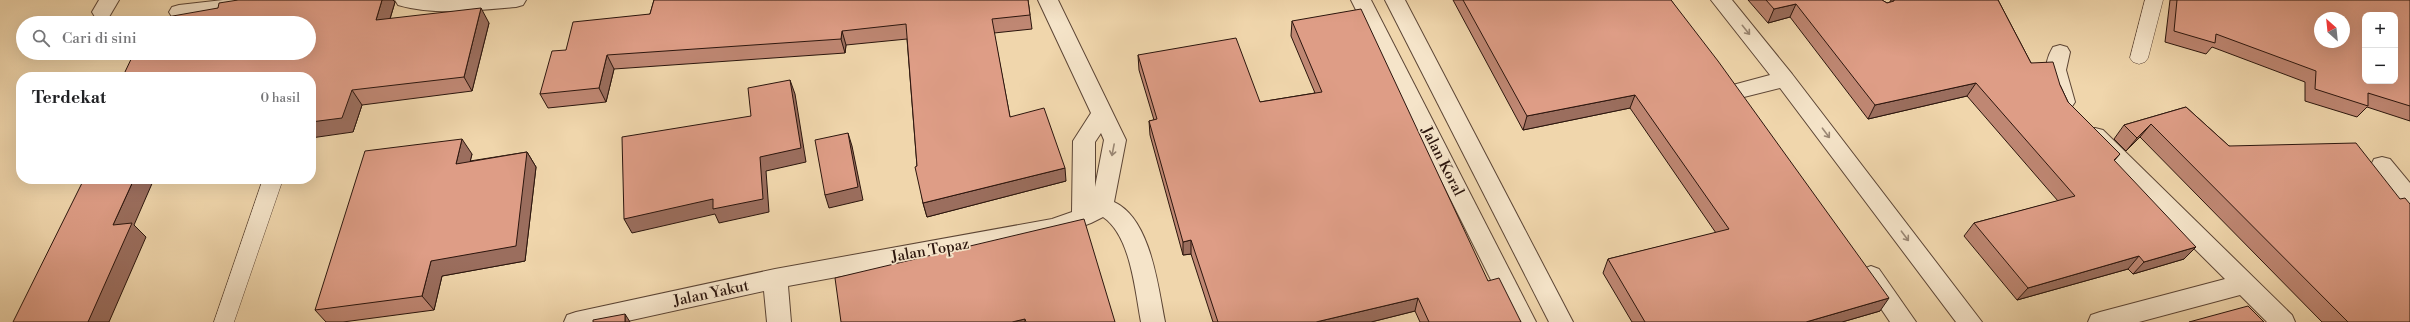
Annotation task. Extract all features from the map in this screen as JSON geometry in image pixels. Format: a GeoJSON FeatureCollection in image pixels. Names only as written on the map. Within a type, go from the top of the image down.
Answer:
{"type":"FeatureCollection","features":[{"type":"Feature","properties":{"kind":"street"},"geometry":{"type":"LineString","coordinates":[[179,12],[283,0]]}},
{"type":"Feature","properties":{"kind":"street"},"geometry":{"type":"LineString","coordinates":[[405,0],[445,5],[516,0]]}},
{"type":"Feature","properties":{"kind":"street"},"geometry":{"type":"LineString","coordinates":[[1048,0],[1101,115],[1115,140],[1089,208]]}},
{"type":"Feature","properties":{"kind":"street","name":"Jalan Koral"},"geometry":{"type":"LineString","coordinates":[[1361,0],[1524,322]]}},
{"type":"Feature","properties":{"kind":"street"},"geometry":{"type":"LineString","coordinates":[[1395,0],[1561,322]]}},
{"type":"Feature","properties":{"kind":"street"},"geometry":{"type":"LineString","coordinates":[[1721,0],[1785,79],[1970,322]]}},
{"type":"Feature","properties":{"kind":"street"},"geometry":{"type":"LineString","coordinates":[[2060,52],[2055,60],[2058,89],[2067,108],[2283,322]]}},
{"type":"Feature","properties":{"kind":"street"},"geometry":{"type":"LineString","coordinates":[[1723,72],[1750,110]]}},
{"type":"Feature","properties":{"kind":"street"},"geometry":{"type":"LineString","coordinates":[[1736,91],[1785,79]]}},
{"type":"Feature","properties":{"kind":"street"},"geometry":{"type":"LineString","coordinates":[[1089,208],[1084,141],[1101,115]]}},
{"type":"Feature","properties":{"kind":"street"},"geometry":{"type":"LineString","coordinates":[[2382,165],[2410,198]]}},
{"type":"Feature","properties":{"kind":"street"},"geometry":{"type":"LineString","coordinates":[[1089,208],[1117,215],[1130,231],[1153,322]]}},
{"type":"Feature","properties":{"kind":"street","name":"Jalan Topaz"},"geometry":{"type":"LineString","coordinates":[[775,279],[1054,228],[1089,208]]}},
{"type":"Feature","properties":{"kind":"street"},"geometry":{"type":"LineString","coordinates":[[1858,258],[1904,322]]}},
{"type":"Feature","properties":{"kind":"street"},"geometry":{"type":"LineString","coordinates":[[775,279],[779,322]]}},
{"type":"Feature","properties":{"kind":"street","name":"Jalan Yakut"},"geometry":{"type":"LineString","coordinates":[[576,322],[775,279]]}},
{"type":"Feature","properties":{"kind":"street"},"geometry":{"type":"LineString","coordinates":[[2100,322],[2245,284]]}},
{"type":"Feature","properties":{"kind":"lane"},"geometry":{"type":"LineString","coordinates":[[2139,58],[2154,0]]}},
{"type":"Feature","properties":{"kind":"lane"},"geometry":{"type":"LineString","coordinates":[[224,322],[271,184]]}},
{"type":"Feature","properties":{"kind":"building"},"geometry":{"type":"Polygon","coordinates":[[[238,0],[382,0],[376,20],[481,8],[464,77],[352,90],[342,118],[316,121],[316,72],[125,72],[131,60],[316,60],[316,16],[173,16],[218,8],[219,3],[238,0]]]}},
{"type":"Feature","properties":{"kind":"building"},"geometry":{"type":"Polygon","coordinates":[[[654,0],[1028,0],[1030,15],[992,19],[1010,117],[1044,108],[1065,168],[923,203],[915,167],[917,166],[906,24],[842,31],[841,39],[607,55],[599,88],[540,94],[552,51],[566,50],[573,22],[650,14],[654,0]]]}},
{"type":"Feature","properties":{"kind":"building"},"geometry":{"type":"Polygon","coordinates":[[[1463,0],[1671,0],[1718,61],[1889,298],[1806,322],[1645,322],[1608,259],[1729,229],[1635,95],[1527,116],[1463,0]]]}},
{"type":"Feature","properties":{"kind":"building"},"geometry":{"type":"Polygon","coordinates":[[[1766,0],[1882,0],[1887,3],[1894,0],[1998,0],[2031,63],[2053,62],[2060,85],[2068,102],[2120,154],[2114,160],[2196,247],[2144,262],[2139,256],[2028,288],[1974,223],[2075,196],[1976,83],[1875,105],[1796,4],[1774,9],[1766,0]]]}},
{"type":"Feature","properties":{"kind":"building"},"geometry":{"type":"Polygon","coordinates":[[[2177,0],[2410,0],[2410,106],[2368,93],[2368,106],[2315,89],[2316,71],[2216,34],[2215,43],[2174,31],[2177,0]]]}},
{"type":"Feature","properties":{"kind":"building"},"geometry":{"type":"Polygon","coordinates":[[[1361,9],[1488,281],[1499,278],[1521,322],[1429,322],[1418,298],[1316,322],[1218,322],[1191,240],[1183,242],[1149,121],[1157,119],[1138,55],[1236,38],[1260,102],[1322,92],[1292,21],[1361,9]]]}},
{"type":"Feature","properties":{"kind":"building"},"geometry":{"type":"Polygon","coordinates":[[[790,80],[801,148],[760,157],[763,199],[713,209],[713,199],[624,219],[622,137],[751,116],[748,88],[790,80]]]}},
{"type":"Feature","properties":{"kind":"building"},"geometry":{"type":"Polygon","coordinates":[[[2186,107],[2229,146],[2356,143],[2400,199],[2405,198],[2410,204],[2410,322],[2348,322],[2151,124],[2137,138],[2124,125],[2186,107]]]}},
{"type":"Feature","properties":{"kind":"building"},"geometry":{"type":"Polygon","coordinates":[[[848,133],[858,187],[825,195],[815,140],[848,133]]]}},
{"type":"Feature","properties":{"kind":"building"},"geometry":{"type":"Polygon","coordinates":[[[462,139],[456,164],[527,152],[516,246],[431,261],[422,296],[315,310],[365,151],[462,139]]]}},
{"type":"Feature","properties":{"kind":"building"},"geometry":{"type":"Polygon","coordinates":[[[82,184],[132,184],[113,225],[132,223],[88,322],[13,322],[82,184]]]}},
{"type":"Feature","properties":{"kind":"building"},"geometry":{"type":"Polygon","coordinates":[[[1084,219],[1115,322],[1026,322],[1025,319],[1012,322],[841,322],[835,278],[1084,219]]]}},
{"type":"Feature","properties":{"kind":"building"},"geometry":{"type":"Polygon","coordinates":[[[2248,306],[2264,322],[2189,322],[2248,306]]]}},
{"type":"Feature","properties":{"kind":"building"},"geometry":{"type":"Polygon","coordinates":[[[625,314],[625,322],[593,322],[593,320],[625,314]]]}}]}
